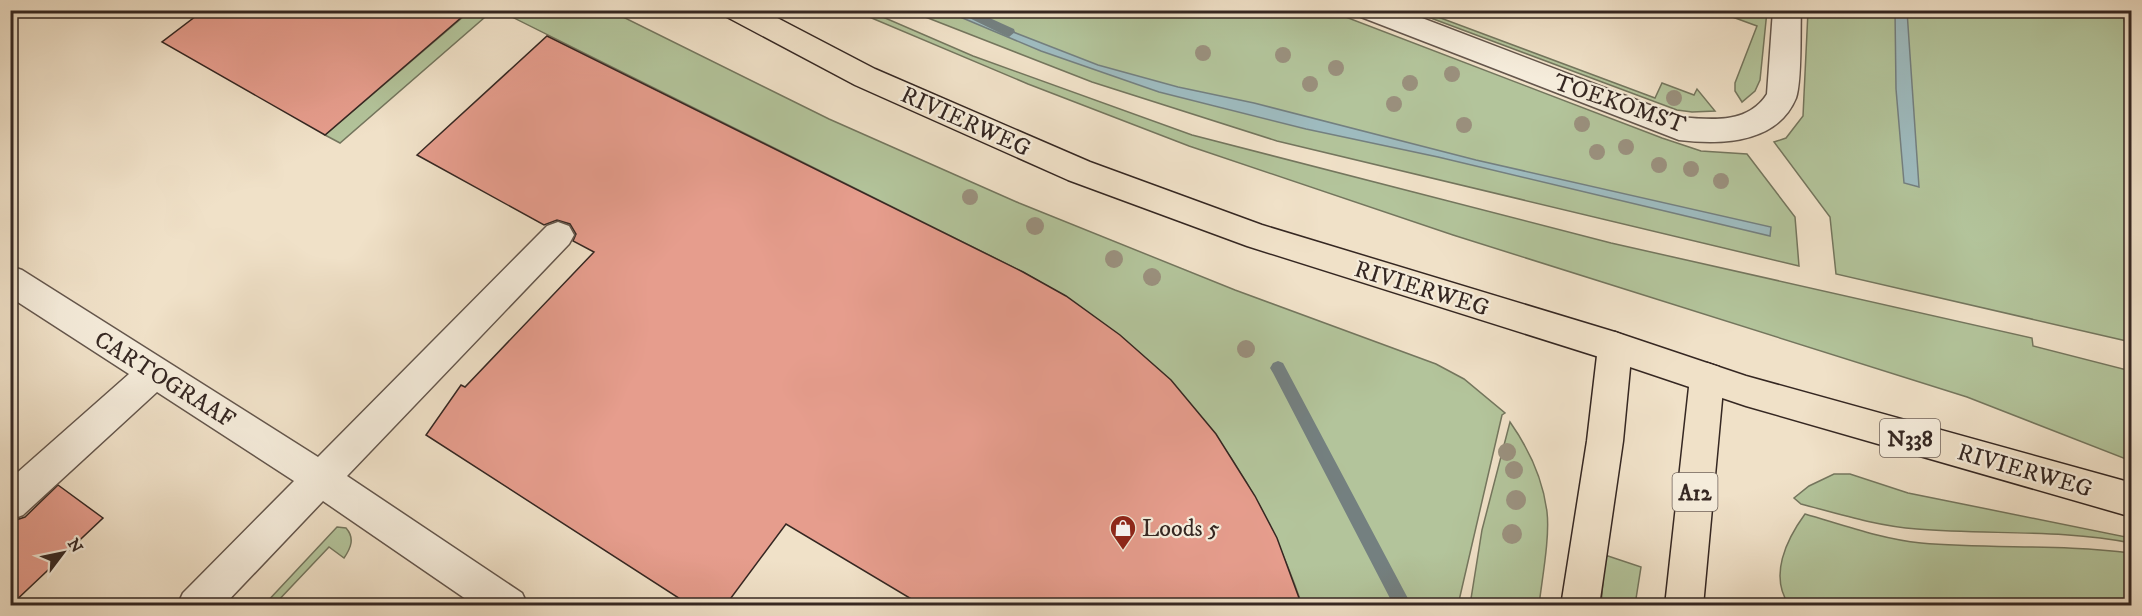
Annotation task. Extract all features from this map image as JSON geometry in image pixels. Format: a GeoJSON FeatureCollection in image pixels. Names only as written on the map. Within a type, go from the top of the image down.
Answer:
{"type":"FeatureCollection","features":[{"type":"Feature","properties":{"kind":"main road","name":"RIVIERWEG"},"geometry":{"type":"LineString","coordinates":[[737,10],[865,77],[1079,171],[1258,237],[1615,347],[1707,378],[2132,500]]}},
{"type":"Feature","properties":{"kind":"main road"},"geometry":{"type":"LineString","coordinates":[[1580,606],[1605,441],[1615,347]]}},
{"type":"Feature","properties":{"kind":"main road","name":"A12"},"geometry":{"type":"LineString","coordinates":[[1684,606],[1707,378]]}},
{"type":"Feature","properties":{"kind":"street","name":"TOEKOMST"},"geometry":{"type":"LineString","coordinates":[[1371,10],[1669,124],[1708,132],[1741,129],[1776,108],[1782,96],[1787,10]]}},
{"type":"Feature","properties":{"kind":"street"},"geometry":{"type":"LineString","coordinates":[[196,606],[558,235]]}},
{"type":"Feature","properties":{"kind":"street","name":"CARTOGRAAF"},"geometry":{"type":"LineString","coordinates":[[10,280],[320,478],[508,606]]}},
{"type":"Feature","properties":{"kind":"street"},"geometry":{"type":"LineString","coordinates":[[10,503],[154,373]]}},
{"type":"Feature","properties":{"kind":"green space"},"geometry":{"type":"Polygon","coordinates":[[[1729,10],[1767,11],[1760,80],[1755,91],[1742,102],[1735,91],[1735,83],[1757,26],[1727,15],[1729,10]]]}},
{"type":"Feature","properties":{"kind":"green space"},"geometry":{"type":"Polygon","coordinates":[[[470,11],[492,11],[340,143],[325,135],[470,11]]]}},
{"type":"Feature","properties":{"kind":"green space"},"geometry":{"type":"Polygon","coordinates":[[[500,11],[611,11],[829,119],[1019,203],[1235,290],[1436,364],[1464,379],[1505,413],[1502,415],[1458,605],[1302,605],[1281,550],[1256,500],[1228,453],[1196,411],[1160,372],[1119,336],[1073,303],[1023,272],[500,11]]]}},
{"type":"Feature","properties":{"kind":"green space"},"geometry":{"type":"Polygon","coordinates":[[[855,11],[869,11],[973,56],[1192,135],[1611,243],[2032,338],[2033,346],[2131,371],[2131,461],[1967,397],[1453,235],[1189,146],[1028,84],[855,11]]]}},
{"type":"Feature","properties":{"kind":"green space"},"geometry":{"type":"Polygon","coordinates":[[[910,11],[1330,11],[1662,138],[1701,151],[1747,154],[1795,217],[1799,266],[1277,141],[1092,82],[910,11]]]}},
{"type":"Feature","properties":{"kind":"green space"},"geometry":{"type":"Polygon","coordinates":[[[1412,11],[1422,11],[1655,98],[1662,83],[1694,95],[1697,89],[1715,111],[1677,110],[1412,11]]]}},
{"type":"Feature","properties":{"kind":"green space"},"geometry":{"type":"Polygon","coordinates":[[[1808,11],[2123,11],[2132,76],[2131,342],[1836,274],[1830,217],[1774,142],[1786,138],[1803,116],[1808,11]]]}},
{"type":"Feature","properties":{"kind":"green space"},"geometry":{"type":"Polygon","coordinates":[[[1510,422],[1534,465],[1547,512],[1547,546],[1539,605],[1470,605],[1482,530],[1510,422]]]}},
{"type":"Feature","properties":{"kind":"green space"},"geometry":{"type":"Polygon","coordinates":[[[1834,474],[1850,474],[1908,493],[2131,538],[2131,543],[2078,536],[1944,531],[1887,525],[1801,504],[1794,498],[1809,486],[1834,474]]]}},
{"type":"Feature","properties":{"kind":"green space"},"geometry":{"type":"Polygon","coordinates":[[[1805,514],[1877,535],[1921,543],[2078,548],[2131,553],[2131,605],[1789,605],[1780,582],[1782,558],[1805,514]]]}},
{"type":"Feature","properties":{"kind":"green space"},"geometry":{"type":"Polygon","coordinates":[[[337,527],[346,528],[351,539],[350,547],[344,558],[329,547],[274,605],[264,605],[337,527]]]}},
{"type":"Feature","properties":{"kind":"green space"},"geometry":{"type":"Polygon","coordinates":[[[1605,555],[1641,567],[1635,605],[1601,606],[1605,555]]]}},
{"type":"Feature","properties":{"kind":"water"},"geometry":{"type":"Polygon","coordinates":[[[946,11],[959,11],[1098,65],[1178,87],[1254,103],[1476,160],[1771,227],[1770,236],[1438,157],[1306,129],[1159,92],[1041,51],[946,11]]]}},
{"type":"Feature","properties":{"kind":"water"},"geometry":{"type":"Polygon","coordinates":[[[1895,11],[1907,11],[1919,187],[1904,183],[1896,89],[1895,11]]]}},
{"type":"Feature","properties":{"kind":"building"},"geometry":{"type":"Polygon","coordinates":[[[204,10],[470,10],[325,135],[162,42],[204,10]]]}},
{"type":"Feature","properties":{"kind":"building"},"geometry":{"type":"Polygon","coordinates":[[[547,36],[1023,272],[1066,296],[1120,335],[1171,380],[1216,434],[1255,496],[1277,538],[1302,606],[923,606],[786,524],[725,606],[691,606],[426,435],[461,385],[465,387],[594,252],[573,241],[576,234],[570,224],[557,220],[544,225],[417,155],[547,36]]]}},
{"type":"Feature","properties":{"kind":"building"},"geometry":{"type":"Polygon","coordinates":[[[58,485],[103,518],[10,606],[10,522],[25,517],[58,485]]]}},
{"type":"Feature","properties":{"kind":"waterway"},"geometry":{"type":"LineString","coordinates":[[959,10],[1009,32]]}},
{"type":"Feature","properties":{"kind":"waterway"},"geometry":{"type":"LineString","coordinates":[[1278,368],[1404,606]]}},
{"type":"Feature","properties":{"kind":"place","name":"Loods 5"},"geometry":{"type":"Point","coordinates":[1123,551]}}]}
